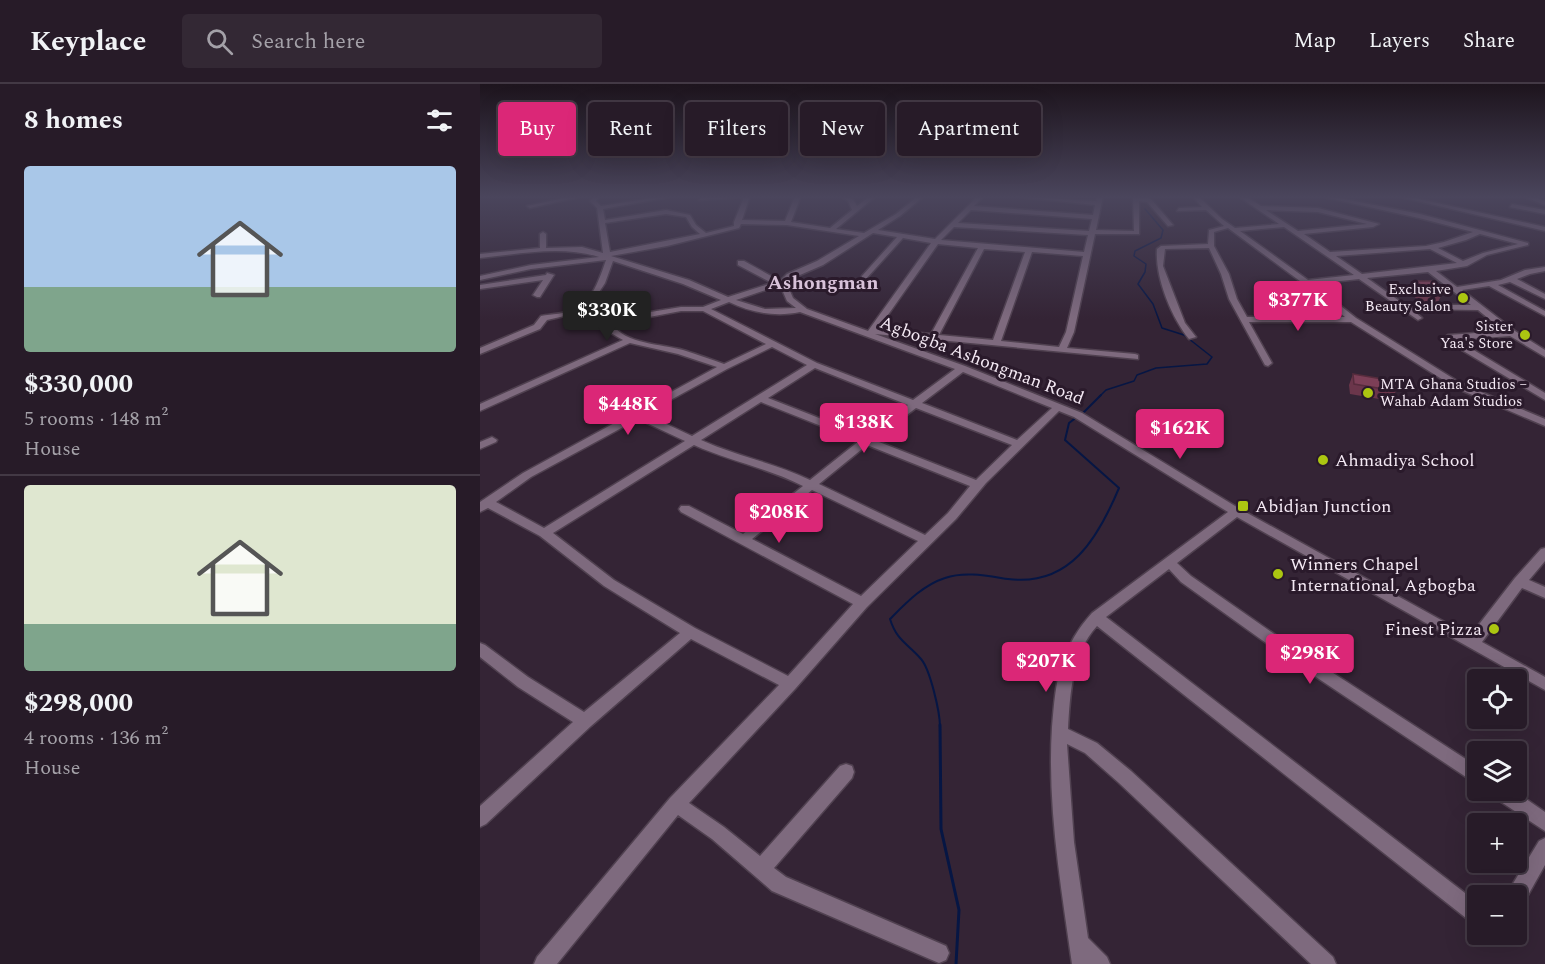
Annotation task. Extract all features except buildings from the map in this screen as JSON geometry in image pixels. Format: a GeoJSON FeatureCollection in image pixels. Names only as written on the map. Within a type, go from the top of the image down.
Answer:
{"type":"FeatureCollection","features":[{"type":"Feature","properties":{"kind":"street"},"geometry":{"type":"LineString","coordinates":[[543,237],[543,250]]}},
{"type":"Feature","properties":{"kind":"street"},"geometry":{"type":"LineString","coordinates":[[480,351],[537,327],[544,318],[576,312],[586,306],[596,293],[606,257],[604,237]]}},
{"type":"Feature","properties":{"kind":"street"},"geometry":{"type":"LineString","coordinates":[[480,278],[522,269],[606,257],[696,237]]}},
{"type":"Feature","properties":{"kind":"street"},"geometry":{"type":"LineString","coordinates":[[586,306],[584,310],[588,314],[607,322],[681,309],[704,309],[782,284],[790,276],[820,263],[861,237]]}},
{"type":"Feature","properties":{"kind":"street"},"geometry":{"type":"LineString","coordinates":[[901,237],[982,247],[1088,254]]}},
{"type":"Feature","properties":{"kind":"street"},"geometry":{"type":"LineString","coordinates":[[865,278],[901,237]]}},
{"type":"Feature","properties":{"kind":"street"},"geometry":{"type":"LineString","coordinates":[[941,237],[871,333],[1135,357]]}},
{"type":"Feature","properties":{"kind":"street"},"geometry":{"type":"LineString","coordinates":[[1062,350],[1070,332],[1090,237]]}},
{"type":"Feature","properties":{"kind":"street"},"geometry":{"type":"LineString","coordinates":[[1138,237],[1140,244]]}},
{"type":"Feature","properties":{"kind":"street"},"geometry":{"type":"LineString","coordinates":[[1211,237],[1211,246],[1243,319],[1268,363]]}},
{"type":"Feature","properties":{"kind":"street"},"geometry":{"type":"LineString","coordinates":[[1245,237],[1307,282],[1353,320],[1442,376],[1545,423]]}},
{"type":"Feature","properties":{"kind":"street"},"geometry":{"type":"LineString","coordinates":[[1304,237],[1418,318]]}},
{"type":"Feature","properties":{"kind":"street"},"geometry":{"type":"LineString","coordinates":[[1329,254],[1430,246],[1454,243],[1467,237]]}},
{"type":"Feature","properties":{"kind":"street"},"geometry":{"type":"LineString","coordinates":[[1307,282],[1464,264],[1485,254],[1526,244],[1502,237]]}},
{"type":"Feature","properties":{"kind":"street"},"geometry":{"type":"LineString","coordinates":[[1192,337],[1181,324],[1159,266],[1158,256],[1163,247],[1211,246]]}},
{"type":"Feature","properties":{"kind":"street"},"geometry":{"type":"LineString","coordinates":[[1430,246],[1464,264]]}},
{"type":"Feature","properties":{"kind":"street"},"geometry":{"type":"LineString","coordinates":[[934,337],[982,247]]}},
{"type":"Feature","properties":{"kind":"street"},"geometry":{"type":"LineString","coordinates":[[480,256],[582,249],[686,282],[760,310],[788,313],[802,309]]}},
{"type":"Feature","properties":{"kind":"street"},"geometry":{"type":"LineString","coordinates":[[996,344],[1029,250]]}},
{"type":"Feature","properties":{"kind":"street"},"geometry":{"type":"LineString","coordinates":[[741,263],[782,284]]}},
{"type":"Feature","properties":{"kind":"street"},"geometry":{"type":"LineString","coordinates":[[537,295],[558,264]]}},
{"type":"Feature","properties":{"kind":"street"},"geometry":{"type":"LineString","coordinates":[[1429,269],[1512,333],[1545,354]]}},
{"type":"Feature","properties":{"kind":"street"},"geometry":{"type":"LineString","coordinates":[[1456,289],[1492,285],[1545,269]]}},
{"type":"Feature","properties":{"kind":"street"},"geometry":{"type":"LineString","coordinates":[[480,287],[549,277]]}},
{"type":"Feature","properties":{"kind":"street"},"geometry":{"type":"LineString","coordinates":[[1511,279],[1545,297]]}},
{"type":"Feature","properties":{"kind":"street","name":"Agbogba Ashongman Road"},"geometry":{"type":"LineString","coordinates":[[782,284],[790,298],[802,309],[871,333],[1059,406],[1099,427],[1236,512],[1545,684]]}},
{"type":"Feature","properties":{"kind":"street"},"geometry":{"type":"LineString","coordinates":[[1492,285],[1545,314]]}},
{"type":"Feature","properties":{"kind":"street"},"geometry":{"type":"LineString","coordinates":[[1405,307],[1482,308]]}},
{"type":"Feature","properties":{"kind":"street"},"geometry":{"type":"LineString","coordinates":[[704,309],[770,345],[814,365],[1018,444]]}},
{"type":"Feature","properties":{"kind":"street"},"geometry":{"type":"LineString","coordinates":[[1243,319],[1353,320]]}},
{"type":"Feature","properties":{"kind":"street"},"geometry":{"type":"LineString","coordinates":[[607,322],[612,330],[629,340],[681,352],[724,367]]}},
{"type":"Feature","properties":{"kind":"street"},"geometry":{"type":"LineString","coordinates":[[1512,333],[1448,338],[1545,397]]}},
{"type":"Feature","properties":{"kind":"street"},"geometry":{"type":"LineString","coordinates":[[480,408],[629,340]]}},
{"type":"Feature","properties":{"kind":"street"},"geometry":{"type":"LineString","coordinates":[[770,345],[724,367],[527,475],[485,506],[544,533],[609,583],[690,632],[790,684]]}},
{"type":"Feature","properties":{"kind":"street"},"geometry":{"type":"LineString","coordinates":[[544,533],[814,365]]}},
{"type":"Feature","properties":{"kind":"street"},"geometry":{"type":"LineString","coordinates":[[744,539],[867,440],[962,368]]}},
{"type":"Feature","properties":{"kind":"street"},"geometry":{"type":"LineString","coordinates":[[760,398],[977,485]]}},
{"type":"Feature","properties":{"kind":"street"},"geometry":{"type":"LineString","coordinates":[[544,964],[676,804],[790,684],[862,603],[952,516],[977,485],[1018,444],[1059,406]]}},
{"type":"Feature","properties":{"kind":"street"},"geometry":{"type":"LineString","coordinates":[[638,415],[716,451],[782,471],[811,487],[926,540]]}},
{"type":"Feature","properties":{"kind":"street"},"geometry":{"type":"LineString","coordinates":[[480,446],[492,440]]}},
{"type":"Feature","properties":{"kind":"street"},"geometry":{"type":"LineString","coordinates":[[685,509],[744,539],[775,559],[862,603]]}},
{"type":"Feature","properties":{"kind":"street"},"geometry":{"type":"LineString","coordinates":[[1082,964],[1063,831],[1061,709],[1068,664],[1078,642],[1097,618],[1236,512]]}},
{"type":"Feature","properties":{"kind":"street"},"geometry":{"type":"LineString","coordinates":[[1473,644],[1520,580],[1545,552]]}},
{"type":"Feature","properties":{"kind":"street"},"geometry":{"type":"LineString","coordinates":[[1169,562],[1186,579],[1285,649],[1467,770]]}},
{"type":"Feature","properties":{"kind":"street"},"geometry":{"type":"LineString","coordinates":[[1520,580],[1545,593]]}},
{"type":"Feature","properties":{"kind":"street"},"geometry":{"type":"LineString","coordinates":[[1097,618],[1467,906]]}},
{"type":"Feature","properties":{"kind":"street"},"geometry":{"type":"LineString","coordinates":[[480,818],[585,721],[690,632]]}},
{"type":"Feature","properties":{"kind":"street"},"geometry":{"type":"LineString","coordinates":[[480,649],[585,721]]}},
{"type":"Feature","properties":{"kind":"street"},"geometry":{"type":"LineString","coordinates":[[1061,733],[1090,748],[1125,777],[1326,964]]}},
{"type":"Feature","properties":{"kind":"street"},"geometry":{"type":"LineString","coordinates":[[760,870],[846,772]]}},
{"type":"Feature","properties":{"kind":"street"},"geometry":{"type":"LineString","coordinates":[[1514,801],[1545,822]]}},
{"type":"Feature","properties":{"kind":"street"},"geometry":{"type":"LineString","coordinates":[[676,804],[718,833],[779,884],[939,953]]}},
{"type":"Feature","properties":{"kind":"street"},"geometry":{"type":"LineString","coordinates":[[1523,885],[1545,848]]}},
{"type":"Feature","properties":{"kind":"street"},"geometry":{"type":"LineString","coordinates":[[1079,943],[1100,964]]}},
{"type":"Feature","properties":{"kind":"waterway"},"geometry":{"type":"LineString","coordinates":[[1082,414],[1106,390],[1134,381],[1137,375],[1156,368],[1207,364],[1212,357],[1184,335],[1162,328],[1153,304],[1138,284],[1145,272],[1146,264],[1134,256],[1135,251],[1161,237]]}},
{"type":"Feature","properties":{"kind":"waterway"},"geometry":{"type":"LineString","coordinates":[[940,727],[934,691],[928,672],[921,659],[899,637],[890,619],[922,590],[945,578],[968,574],[1030,579],[1049,575],[1065,567],[1079,555],[1102,524],[1119,488],[1065,440],[1069,423],[1077,417]]}},
{"type":"Feature","properties":{"kind":"waterway"},"geometry":{"type":"LineString","coordinates":[[940,725],[941,829],[959,910],[956,964]]}},
{"type":"Feature","properties":{"kind":"place","name":"Exclusive Beauty Salon"},"geometry":{"type":"Point","coordinates":[1463,298]}},
{"type":"Feature","properties":{"kind":"place","name":"Sister Yaa's Store"},"geometry":{"type":"Point","coordinates":[1525,335]}},
{"type":"Feature","properties":{"kind":"place","name":"MTA Ghana Studios – Wahab Adam Studios"},"geometry":{"type":"Point","coordinates":[1368,393]}},
{"type":"Feature","properties":{"kind":"place","name":"Ahmadiya School"},"geometry":{"type":"Point","coordinates":[1323,460]}},
{"type":"Feature","properties":{"kind":"place","name":"Abidjan Junction"},"geometry":{"type":"Point","coordinates":[1243,506]}},
{"type":"Feature","properties":{"kind":"place","name":"Winners Chapel International, Agbogba"},"geometry":{"type":"Point","coordinates":[1278,574]}},
{"type":"Feature","properties":{"kind":"place","name":"Finest Pizza"},"geometry":{"type":"Point","coordinates":[1494,629]}},
{"type":"Feature","properties":{"kind":"district","name":"Ashongman"},"geometry":{"type":"Point","coordinates":[823,282]}}]}
